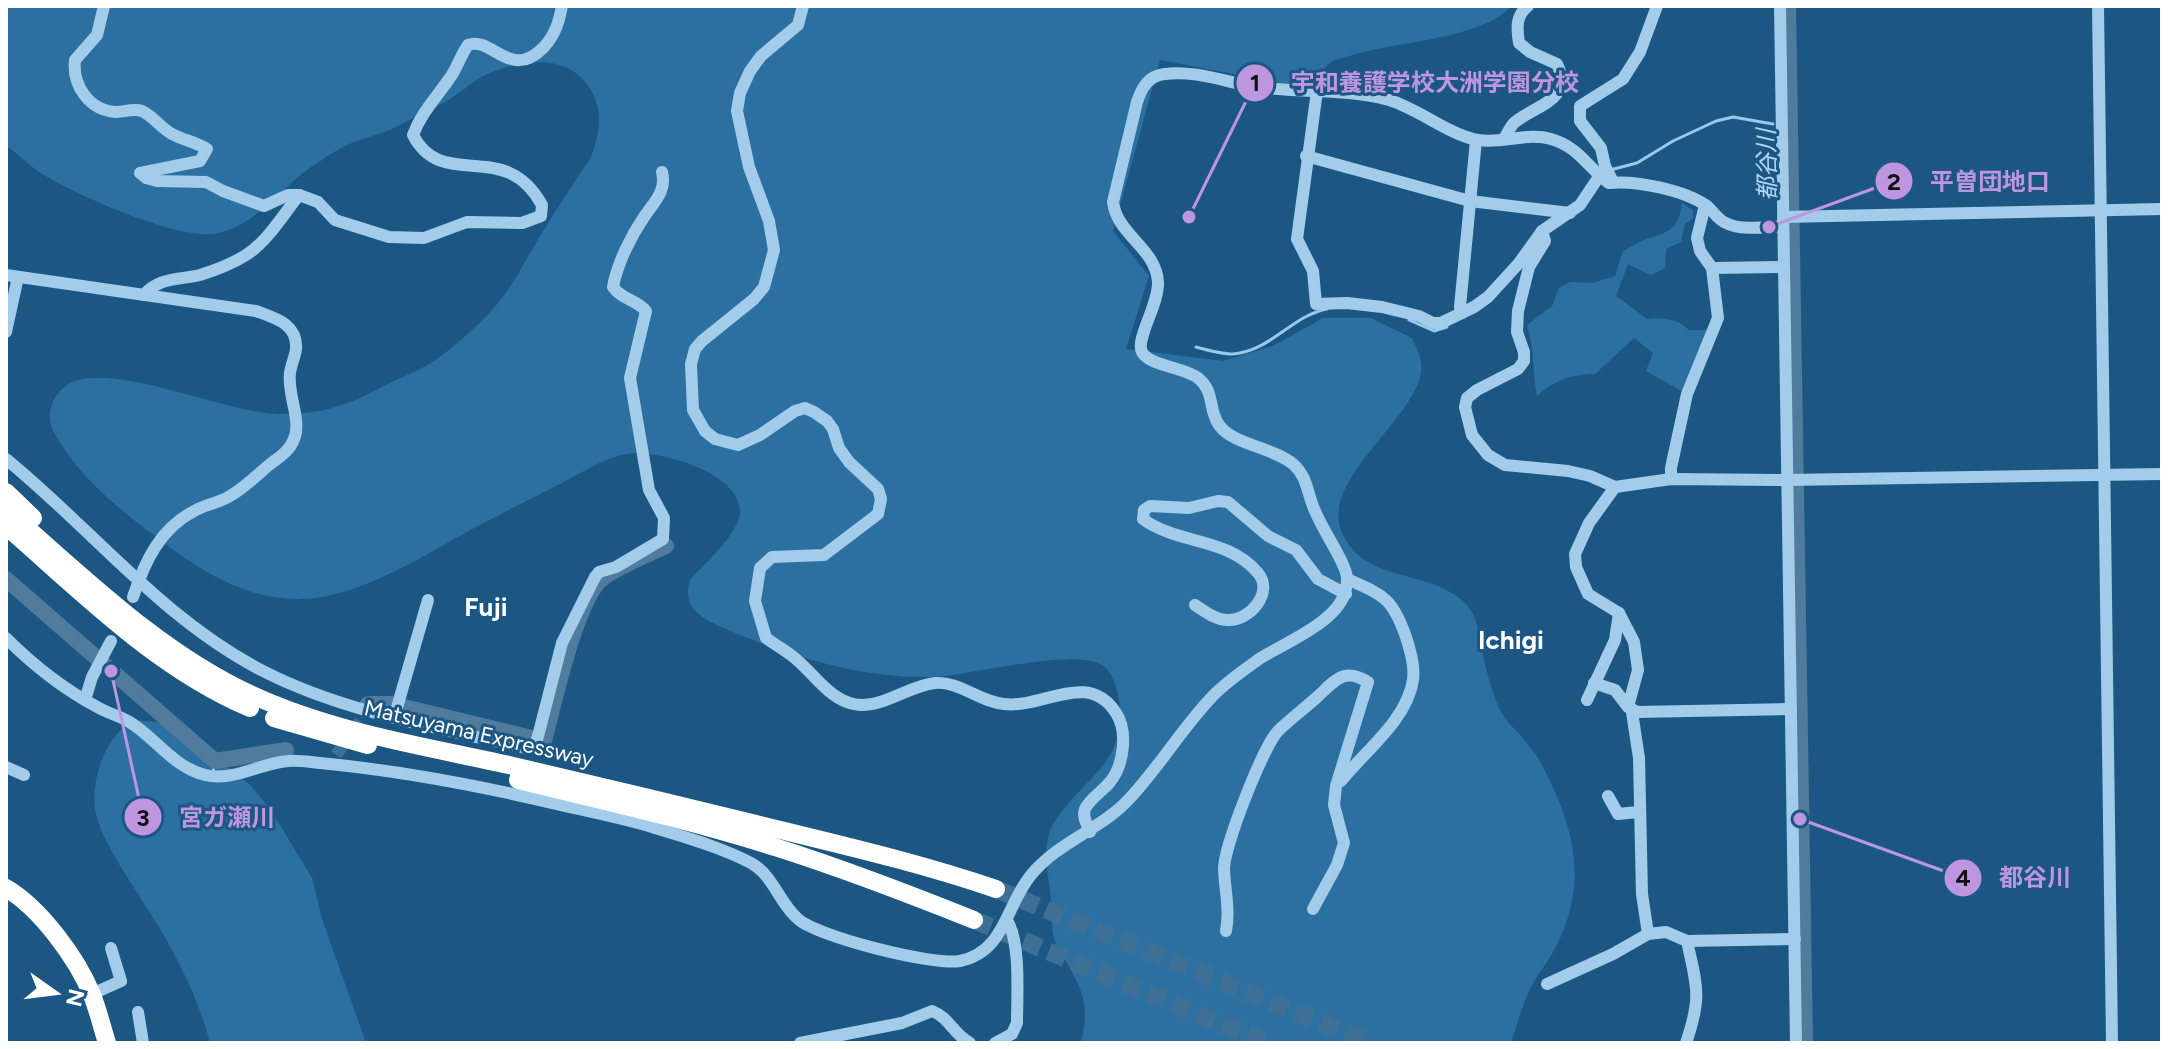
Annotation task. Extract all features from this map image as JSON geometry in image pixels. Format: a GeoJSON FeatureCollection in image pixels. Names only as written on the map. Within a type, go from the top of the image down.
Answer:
{"type":"FeatureCollection","features":[{"type":"Feature","properties":{"kind":"highway"},"geometry":{"type":"LineString","coordinates":[[6,492],[109,588],[206,670]]}},
{"type":"Feature","properties":{"kind":"highway","name":"Matsuyama Expressway"},"geometry":{"type":"LineString","coordinates":[[6,510],[134,620],[206,670],[275,705],[343,726],[840,845],[952,874],[996,889]]}},
{"type":"Feature","properties":{"kind":"highway","name":"Matsuyama Expressway"},"geometry":{"type":"LineString","coordinates":[[6,526],[102,610],[164,659],[245,706],[340,739],[612,802],[726,833],[862,876],[974,920]]}},
{"type":"Feature","properties":{"kind":"highway"},"geometry":{"type":"LineString","coordinates":[[6,543],[164,659]]}},
{"type":"Feature","properties":{"kind":"highway"},"geometry":{"type":"LineString","coordinates":[[6,888],[32,908],[75,961],[92,994],[107,1043]]}},
{"type":"Feature","properties":{"kind":"street"},"geometry":{"type":"LineString","coordinates":[[104,6],[97,35],[75,60],[75,80],[85,97],[98,108],[142,111],[172,134],[207,149],[205,155],[194,163],[140,173],[157,181],[206,182],[264,206],[288,195],[299,195],[318,202],[335,220],[389,237],[424,238],[467,222],[522,223],[541,216],[542,205],[525,182],[509,172],[488,166],[455,165],[433,160],[421,149],[413,135],[419,119],[452,76],[468,45],[480,44],[497,54],[525,60],[535,56],[551,40],[562,6]]}},
{"type":"Feature","properties":{"kind":"street"},"geometry":{"type":"LineString","coordinates":[[803,6],[798,25],[761,56],[740,93],[737,111],[749,167],[769,221],[774,250],[764,287],[695,349],[691,364],[693,410],[705,431],[715,439],[738,445],[760,435],[795,411],[805,408],[814,412],[833,429],[839,448],[849,462],[878,489],[881,499],[878,514],[832,551],[818,557],[772,557],[760,568],[755,601],[766,638],[792,655],[847,702],[874,704],[920,685],[938,682],[1006,705],[1083,690],[1099,695],[1118,714],[1122,726],[1122,753],[1119,769],[1085,809],[1084,818],[1090,832]]}},
{"type":"Feature","properties":{"kind":"street"},"geometry":{"type":"LineString","coordinates":[[1504,139],[1512,124],[1551,101],[1559,89],[1561,73],[1557,64],[1530,52],[1519,43],[1517,29],[1520,12],[1528,6]]}},
{"type":"Feature","properties":{"kind":"street"},"geometry":{"type":"LineString","coordinates":[[1614,182],[1605,166],[1601,148],[1580,121],[1580,106],[1623,79],[1646,38],[1657,6]]}},
{"type":"Feature","properties":{"kind":"street"},"geometry":{"type":"LineString","coordinates":[[1780,6],[1787,219],[1784,267],[1793,480],[1791,709],[1797,744],[1796,1043]]}},
{"type":"Feature","properties":{"kind":"street"},"geometry":{"type":"LineString","coordinates":[[2098,6],[2112,1043]]}},
{"type":"Feature","properties":{"kind":"street"},"geometry":{"type":"LineString","coordinates":[[6,638],[38,667],[85,700],[129,722],[175,760],[202,775],[218,777],[286,761],[320,763],[453,780],[648,826],[754,864],[803,924],[823,933],[931,961],[958,962],[978,955],[996,940],[1032,874],[1059,848],[1090,832],[1131,798],[1212,696],[1256,661],[1325,620],[1346,594],[1346,571],[1312,506],[1305,479],[1295,466],[1266,449],[1228,434],[1219,426],[1210,394],[1197,376],[1142,355],[1139,345],[1154,312],[1158,277],[1152,261],[1121,226],[1113,202],[1137,102],[1142,87],[1150,79],[1165,74],[1215,76],[1253,86],[1386,99],[1476,140],[1534,136],[1553,140],[1589,161],[1609,183],[1653,186],[1705,205],[1727,224],[1743,227],[1787,219],[2162,209]]}},
{"type":"Feature","properties":{"kind":"street"},"geometry":{"type":"LineString","coordinates":[[1317,91],[1297,239],[1313,271],[1316,304],[1347,303],[1382,307],[1441,323],[1488,297],[1553,221],[1580,205],[1600,175]]}},
{"type":"Feature","properties":{"kind":"street"},"geometry":{"type":"LineString","coordinates":[[1462,313],[1460,307],[1476,140]]}},
{"type":"Feature","properties":{"kind":"street"},"geometry":{"type":"LineString","coordinates":[[1306,156],[1470,201],[1570,213]]}},
{"type":"Feature","properties":{"kind":"street"},"geometry":{"type":"LineString","coordinates":[[6,459],[138,581],[218,644],[264,671],[364,716],[394,718],[530,749],[535,747],[562,643],[595,577],[599,572],[616,567],[663,539],[664,518],[649,490],[630,378],[646,311],[617,293],[613,287],[634,235],[660,195],[664,180],[662,172]]}},
{"type":"Feature","properties":{"kind":"street"},"geometry":{"type":"LineString","coordinates":[[144,295],[161,282],[222,268],[244,256],[260,245],[299,195]]}},
{"type":"Feature","properties":{"kind":"street"},"geometry":{"type":"LineString","coordinates":[[1671,479],[1687,394],[1718,318],[1712,268],[1700,251],[1697,238],[1705,205]]}},
{"type":"Feature","properties":{"kind":"street"},"geometry":{"type":"LineString","coordinates":[[1543,234],[1543,247],[1525,278],[1518,311],[1517,332],[1524,361],[1518,369],[1477,390],[1467,398],[1465,407],[1472,435],[1496,462],[1590,476],[1615,487],[1671,479],[2162,474]]}},
{"type":"Feature","properties":{"kind":"street"},"geometry":{"type":"LineString","coordinates":[[1712,268],[1784,267]]}},
{"type":"Feature","properties":{"kind":"street"},"geometry":{"type":"LineString","coordinates":[[6,332],[12,276],[256,311],[280,319],[292,330],[296,342],[289,382],[297,425],[289,448],[233,495],[197,509],[179,521],[156,544],[145,561],[133,597]]}},
{"type":"Feature","properties":{"kind":"street"},"geometry":{"type":"LineString","coordinates":[[1615,487],[1589,523],[1575,554],[1576,567],[1588,594],[1619,613],[1637,654],[1638,670],[1630,709],[1639,758],[1642,894],[1648,934]]}},
{"type":"Feature","properties":{"kind":"street"},"geometry":{"type":"LineString","coordinates":[[1195,605],[1210,615],[1228,620],[1239,618],[1253,610],[1260,600],[1264,586],[1261,576],[1244,560],[1217,545],[1154,527],[1143,519],[1144,510],[1150,506],[1189,508],[1218,501],[1228,502],[1268,536],[1296,550],[1318,579],[1346,594]]}},
{"type":"Feature","properties":{"kind":"street"},"geometry":{"type":"LineString","coordinates":[[1336,786],[1389,727],[1413,682],[1408,645],[1400,620],[1390,604],[1366,585],[1347,579]]}},
{"type":"Feature","properties":{"kind":"street"},"geometry":{"type":"LineString","coordinates":[[394,718],[428,600]]}},
{"type":"Feature","properties":{"kind":"street"},"geometry":{"type":"LineString","coordinates":[[1587,700],[1615,640],[1619,613]]}},
{"type":"Feature","properties":{"kind":"street"},"geometry":{"type":"LineString","coordinates":[[85,700],[92,677],[111,641]]}},
{"type":"Feature","properties":{"kind":"street"},"geometry":{"type":"LineString","coordinates":[[1226,931],[1230,911],[1224,867],[1233,827],[1269,746],[1276,733],[1342,676],[1356,675],[1368,682],[1336,786],[1334,805],[1344,843],[1337,865],[1313,909]]}},
{"type":"Feature","properties":{"kind":"street"},"geometry":{"type":"LineString","coordinates":[[1594,683],[1615,690],[1630,709]]}},
{"type":"Feature","properties":{"kind":"street"},"geometry":{"type":"LineString","coordinates":[[1630,709],[1791,709]]}},
{"type":"Feature","properties":{"kind":"street"},"geometry":{"type":"LineString","coordinates":[[320,763],[336,755]]}},
{"type":"Feature","properties":{"kind":"street"},"geometry":{"type":"LineString","coordinates":[[6,767],[24,775]]}},
{"type":"Feature","properties":{"kind":"street"},"geometry":{"type":"LineString","coordinates":[[1608,796],[1618,814],[1638,812]]}},
{"type":"Feature","properties":{"kind":"street"},"geometry":{"type":"LineString","coordinates":[[995,1043],[1012,1034],[1017,1023],[1013,930],[1007,920]]}},
{"type":"Feature","properties":{"kind":"street"},"geometry":{"type":"LineString","coordinates":[[1547,984],[1648,934],[1666,932],[1687,941],[1795,939]]}},
{"type":"Feature","properties":{"kind":"street"},"geometry":{"type":"LineString","coordinates":[[1686,1043],[1698,1000],[1696,976],[1687,941]]}},
{"type":"Feature","properties":{"kind":"street"},"geometry":{"type":"LineString","coordinates":[[92,994],[121,981],[111,948]]}},
{"type":"Feature","properties":{"kind":"street"},"geometry":{"type":"LineString","coordinates":[[800,1043],[902,1023],[932,1011],[944,1016],[956,1035],[970,1043]]}},
{"type":"Feature","properties":{"kind":"street"},"geometry":{"type":"LineString","coordinates":[[138,1012],[143,1043]]}},
{"type":"Feature","properties":{"kind":"shaded area"},"geometry":{"type":"Polygon","coordinates":[[[6,6],[1511,6],[1481,26],[1460,33],[1335,60],[1324,69],[1313,89],[1160,60],[1113,231],[1149,276],[1126,349],[1223,361],[1273,346],[1323,318],[1371,318],[1412,338],[1419,355],[1421,373],[1402,411],[1344,491],[1339,511],[1341,530],[1351,547],[1364,559],[1448,591],[1469,608],[1477,623],[1487,673],[1499,708],[1540,761],[1566,820],[1574,863],[1571,906],[1554,950],[1526,997],[1511,1043],[1081,1043],[1084,1002],[1078,984],[1056,945],[1046,851],[1054,822],[1106,762],[1117,739],[1119,702],[1109,672],[1097,662],[1068,659],[935,677],[876,674],[800,657],[711,622],[692,606],[688,590],[690,580],[728,538],[739,519],[740,510],[736,496],[725,484],[691,464],[652,454],[620,455],[372,582],[339,593],[306,599],[274,597],[240,588],[204,570],[164,543],[102,492],[63,447],[50,419],[52,404],[61,390],[78,380],[119,379],[246,409],[295,414],[342,405],[426,366],[479,323],[511,285],[591,157],[597,139],[597,105],[589,87],[568,68],[542,62],[498,70],[396,127],[333,152],[239,225],[209,234],[192,233],[147,221],[75,191],[39,172],[6,146],[6,6]]]}},
{"type":"Feature","properties":{"kind":"shaded area"},"geometry":{"type":"Polygon","coordinates":[[[1682,203],[1693,210],[1693,218],[1685,224],[1681,242],[1666,249],[1665,268],[1651,275],[1628,264],[1616,296],[1647,319],[1670,320],[1689,330],[1713,330],[1687,394],[1646,371],[1653,353],[1634,338],[1595,374],[1564,379],[1537,396],[1527,325],[1552,306],[1559,288],[1570,282],[1592,283],[1615,276],[1623,251],[1672,228],[1682,203]]]}},
{"type":"Feature","properties":{"kind":"shaded area"},"geometry":{"type":"Polygon","coordinates":[[[135,720],[165,723],[191,737],[250,785],[269,807],[312,878],[322,919],[366,1043],[210,1043],[186,977],[103,835],[95,809],[95,784],[103,758],[116,735],[135,720]]]}},
{"type":"Feature","properties":{"kind":"waterway","name":"都谷川"},"geometry":{"type":"LineString","coordinates":[[1788,6],[1805,1043]]}},
{"type":"Feature","properties":{"kind":"waterway"},"geometry":{"type":"LineString","coordinates":[[1610,170],[1637,163],[1673,141],[1716,121],[1733,117],[1773,124]]}},
{"type":"Feature","properties":{"kind":"waterway"},"geometry":{"type":"LineString","coordinates":[[1196,347],[1228,354],[1246,351],[1259,347],[1302,319],[1327,309]]}},
{"type":"Feature","properties":{"kind":"waterway"},"geometry":{"type":"LineString","coordinates":[[1409,320],[1434,331],[1447,327]]}},
{"type":"Feature","properties":{"kind":"waterway"},"geometry":{"type":"LineString","coordinates":[[404,707],[544,741],[567,653],[584,605],[594,588],[610,573],[666,546]]}},
{"type":"Feature","properties":{"kind":"waterway"},"geometry":{"type":"LineString","coordinates":[[6,579],[215,761],[286,750]]}},
{"type":"Feature","properties":{"kind":"waterway"},"geometry":{"type":"LineString","coordinates":[[368,704],[392,704]]}},
{"type":"Feature","properties":{"kind":"waterway"},"geometry":{"type":"LineString","coordinates":[[213,772],[215,761]]}},
{"type":"Feature","properties":{"kind":"tunnel"},"geometry":{"type":"LineString","coordinates":[[336,755],[360,721]]}},
{"type":"Feature","properties":{"kind":"tunnel"},"geometry":{"type":"LineString","coordinates":[[996,889],[1371,1043]]}},
{"type":"Feature","properties":{"kind":"tunnel"},"geometry":{"type":"LineString","coordinates":[[974,920],[1267,1043]]}},
{"type":"Feature","properties":{"kind":"place","name":"宇和養護学校大洲学園分校"},"geometry":{"type":"Point","coordinates":[1189,217]}},
{"type":"Feature","properties":{"kind":"place","name":"平曽団地口"},"geometry":{"type":"Point","coordinates":[1769,227]}},
{"type":"Feature","properties":{"kind":"place","name":"宮ガ瀬川"},"geometry":{"type":"Point","coordinates":[111,671]}},
{"type":"Feature","properties":{"kind":"place","name":"都谷川"},"geometry":{"type":"Point","coordinates":[1800,819]}},
{"type":"Feature","properties":{"kind":"district","name":"Fuji"},"geometry":{"type":"Point","coordinates":[486,607]}},
{"type":"Feature","properties":{"kind":"district","name":"Ichigi"},"geometry":{"type":"Point","coordinates":[1511,640]}}]}
